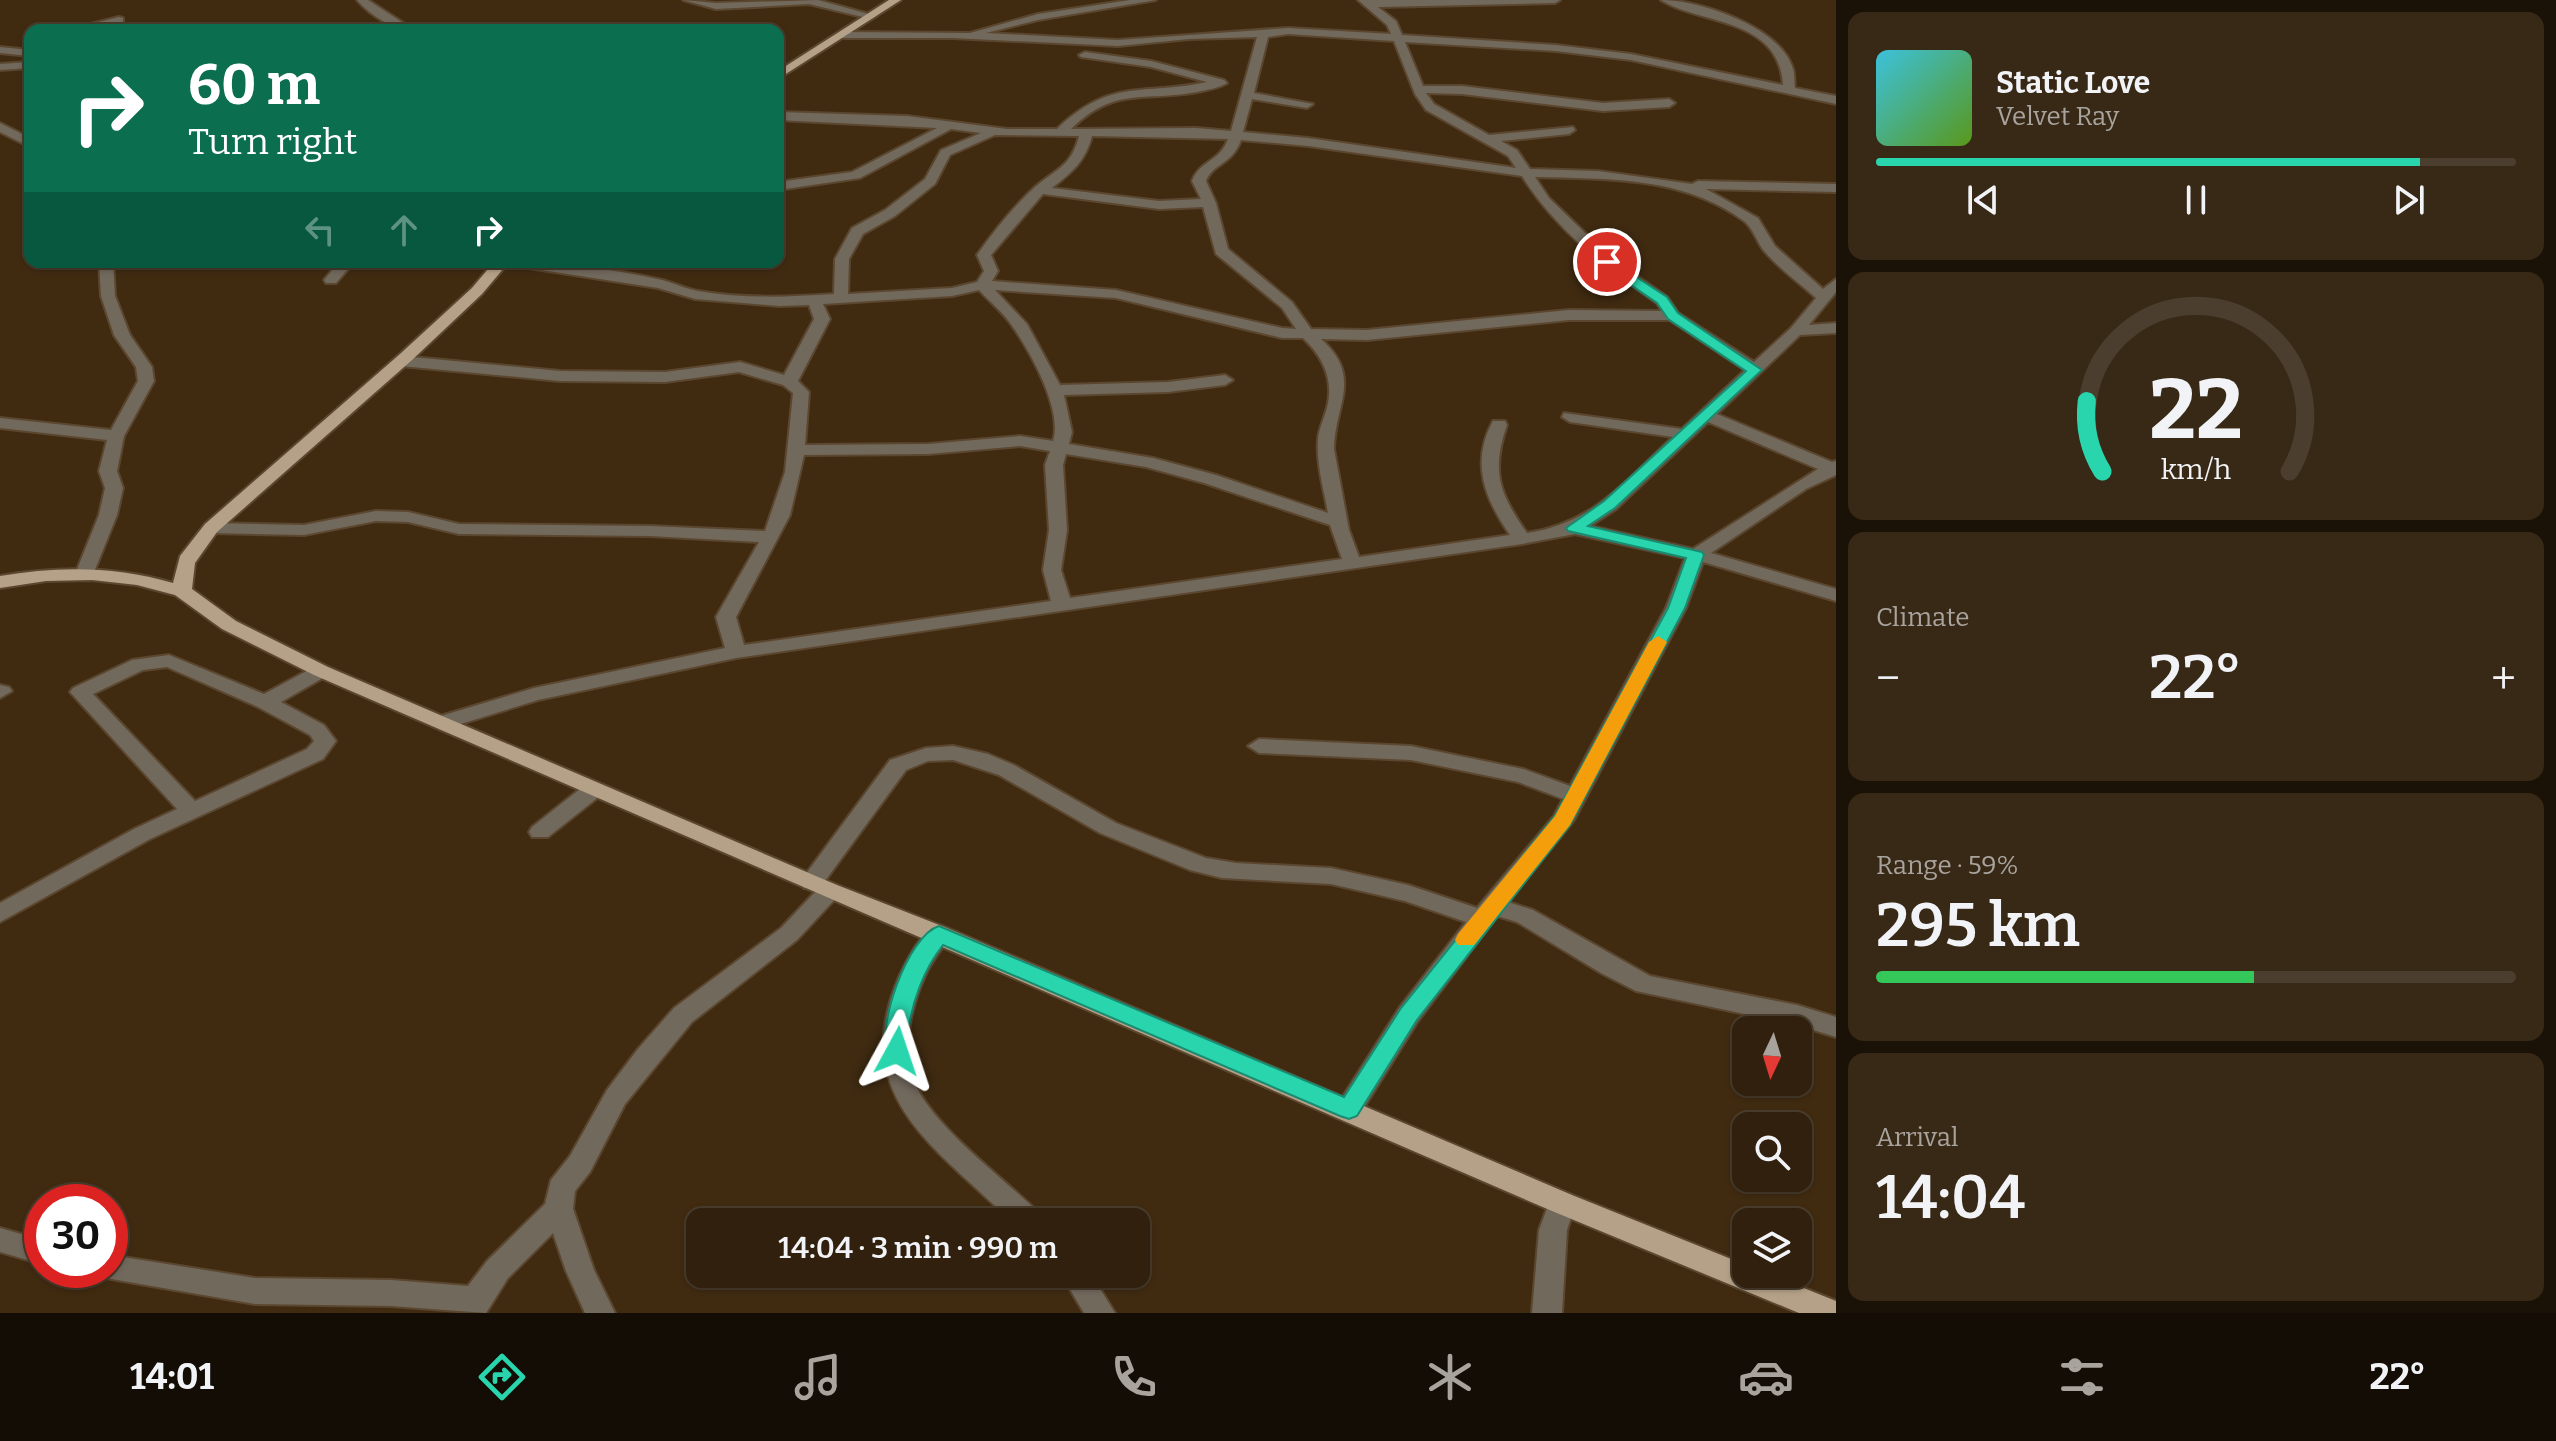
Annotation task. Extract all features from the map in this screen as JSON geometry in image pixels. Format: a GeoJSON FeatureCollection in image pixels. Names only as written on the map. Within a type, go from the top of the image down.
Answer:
{"type":"FeatureCollection","features":[{"type":"Feature","properties":{"kind":"main road"},"geometry":{"type":"LineString","coordinates":[[784,72],[896,0]]}},
{"type":"Feature","properties":{"kind":"main road"},"geometry":{"type":"LineString","coordinates":[[182,591],[182,570],[187,558],[211,528],[401,361],[477,291],[497,268]]}},
{"type":"Feature","properties":{"kind":"main road"},"geometry":{"type":"LineString","coordinates":[[0,582],[85,572],[144,580],[182,591],[229,625],[321,671],[593,790],[1349,1109],[1562,1203],[1832,1313]]}},
{"type":"Feature","properties":{"kind":"street"},"geometry":{"type":"LineString","coordinates":[[362,0],[371,9],[398,24]]}},
{"type":"Feature","properties":{"kind":"street"},"geometry":{"type":"LineString","coordinates":[[688,0],[716,6],[776,0],[818,2],[871,16]]}},
{"type":"Feature","properties":{"kind":"street"},"geometry":{"type":"LineString","coordinates":[[969,36],[985,28],[1038,17],[1151,0]]}},
{"type":"Feature","properties":{"kind":"street"},"geometry":{"type":"LineString","coordinates":[[1366,2],[1555,0]]}},
{"type":"Feature","properties":{"kind":"street"},"geometry":{"type":"LineString","coordinates":[[1666,0],[1725,17],[1767,40],[1789,70],[1789,89]]}},
{"type":"Feature","properties":{"kind":"street"},"geometry":{"type":"LineString","coordinates":[[1707,12],[1714,0]]}},
{"type":"Feature","properties":{"kind":"street"},"geometry":{"type":"LineString","coordinates":[[1366,2],[1392,23],[1430,107],[1513,153],[1544,201],[1607,262],[1662,300],[1673,316],[1755,370]]}},
{"type":"Feature","properties":{"kind":"street"},"geometry":{"type":"LineString","coordinates":[[100,24],[119,20]]}},
{"type":"Feature","properties":{"kind":"street"},"geometry":{"type":"LineString","coordinates":[[842,35],[969,36],[1118,43],[1288,31],[1556,48],[1631,57],[1836,100]]}},
{"type":"Feature","properties":{"kind":"street"},"geometry":{"type":"LineString","coordinates":[[1264,34],[1246,92],[1243,116],[1229,154],[1202,173],[1199,181],[1209,203],[1221,251],[1287,305],[1307,334],[1326,351],[1334,368],[1337,401],[1326,436],[1338,522],[1352,562]]}},
{"type":"Feature","properties":{"kind":"street"},"geometry":{"type":"LineString","coordinates":[[0,50],[24,53]]}},
{"type":"Feature","properties":{"kind":"street"},"geometry":{"type":"LineString","coordinates":[[1085,55],[1151,64],[1246,92],[1307,104]]}},
{"type":"Feature","properties":{"kind":"street"},"geometry":{"type":"LineString","coordinates":[[3,67],[24,57]]}},
{"type":"Feature","properties":{"kind":"street"},"geometry":{"type":"LineString","coordinates":[[3,67],[24,65]]}},
{"type":"Feature","properties":{"kind":"street"},"geometry":{"type":"LineString","coordinates":[[1061,132],[1078,114],[1114,96],[1142,90],[1186,90],[1221,83]]}},
{"type":"Feature","properties":{"kind":"street"},"geometry":{"type":"LineString","coordinates":[[1421,89],[1462,90],[1603,107],[1669,103]]}},
{"type":"Feature","properties":{"kind":"street"},"geometry":{"type":"LineString","coordinates":[[784,116],[869,118],[994,132],[1235,135],[1526,173],[1598,175],[1682,184],[1784,189],[1836,188]]}},
{"type":"Feature","properties":{"kind":"street"},"geometry":{"type":"LineString","coordinates":[[0,127],[24,139]]}},
{"type":"Feature","properties":{"kind":"street"},"geometry":{"type":"LineString","coordinates":[[784,185],[855,175],[947,127]]}},
{"type":"Feature","properties":{"kind":"street"},"geometry":{"type":"LineString","coordinates":[[1486,139],[1569,130]]}},
{"type":"Feature","properties":{"kind":"street"},"geometry":{"type":"LineString","coordinates":[[982,285],[991,271],[984,255],[997,236],[1040,190],[1072,166],[1081,154],[1087,131]]}},
{"type":"Feature","properties":{"kind":"street"},"geometry":{"type":"LineString","coordinates":[[841,298],[842,259],[857,231],[890,213],[930,181],[945,153],[994,132]]}},
{"type":"Feature","properties":{"kind":"street"},"geometry":{"type":"LineString","coordinates":[[441,723],[534,694],[736,652],[1522,539],[1574,528],[1610,505],[1796,331],[1830,290],[1769,248],[1753,221],[1716,198],[1682,184]]}},
{"type":"Feature","properties":{"kind":"street"},"geometry":{"type":"LineString","coordinates":[[1040,190],[1159,205],[1209,203]]}},
{"type":"Feature","properties":{"kind":"street"},"geometry":{"type":"LineString","coordinates":[[85,572],[108,515],[114,488],[108,471],[116,436],[146,376],[144,367],[122,335],[108,296],[106,268]]}},
{"type":"Feature","properties":{"kind":"street"},"geometry":{"type":"LineString","coordinates":[[331,280],[342,268]]}},
{"type":"Feature","properties":{"kind":"street"},"geometry":{"type":"LineString","coordinates":[[555,268],[660,284],[724,299],[779,302],[952,292],[982,285],[1116,294],[1282,333],[1367,335],[1569,315],[1673,316]]}},
{"type":"Feature","properties":{"kind":"street"},"geometry":{"type":"LineString","coordinates":[[982,285],[1019,324],[1055,390],[1062,414],[1061,448],[1054,465],[1058,530],[1052,570],[1062,605]]}},
{"type":"Feature","properties":{"kind":"street"},"geometry":{"type":"LineString","coordinates":[[789,382],[822,319],[814,300]]}},
{"type":"Feature","properties":{"kind":"street"},"geometry":{"type":"LineString","coordinates":[[1796,331],[1836,328]]}},
{"type":"Feature","properties":{"kind":"street"},"geometry":{"type":"LineString","coordinates":[[401,361],[560,376],[665,377],[740,367],[789,382],[801,392],[795,470],[787,500],[726,617],[736,652]]}},
{"type":"Feature","properties":{"kind":"street"},"geometry":{"type":"LineString","coordinates":[[1055,390],[1168,387],[1225,380]]}},
{"type":"Feature","properties":{"kind":"street"},"geometry":{"type":"LineString","coordinates":[[1705,415],[1834,468]]}},
{"type":"Feature","properties":{"kind":"street"},"geometry":{"type":"LineString","coordinates":[[1570,417],[1684,434]]}},
{"type":"Feature","properties":{"kind":"street"},"geometry":{"type":"LineString","coordinates":[[0,423],[116,436]]}},
{"type":"Feature","properties":{"kind":"street"},"geometry":{"type":"LineString","coordinates":[[1499,425],[1490,447],[1487,470],[1498,506],[1522,539]]}},
{"type":"Feature","properties":{"kind":"street"},"geometry":{"type":"LineString","coordinates":[[796,450],[928,449],[1020,441],[1147,462],[1210,479],[1338,522]]}},
{"type":"Feature","properties":{"kind":"street"},"geometry":{"type":"LineString","coordinates":[[1349,1109],[1409,1014],[1563,820],[1676,608],[1696,555],[1834,468]]}},
{"type":"Feature","properties":{"kind":"street"},"geometry":{"type":"LineString","coordinates":[[211,528],[304,530],[376,516],[408,517],[459,529],[650,531],[769,537]]}},
{"type":"Feature","properties":{"kind":"street"},"geometry":{"type":"LineString","coordinates":[[1574,528],[1741,565],[1836,595]]}},
{"type":"Feature","properties":{"kind":"street"},"geometry":{"type":"LineString","coordinates":[[0,914],[142,834],[315,754],[325,741],[317,730],[265,702],[169,661],[139,664],[80,692],[191,810]]}},
{"type":"Feature","properties":{"kind":"street"},"geometry":{"type":"LineString","coordinates":[[265,702],[321,671]]}},
{"type":"Feature","properties":{"kind":"street"},"geometry":{"type":"LineString","coordinates":[[1259,746],[1411,753],[1523,776],[1576,796]]}},
{"type":"Feature","properties":{"kind":"street"},"geometry":{"type":"LineString","coordinates":[[600,1313],[580,1271],[559,1209],[561,1188],[580,1164],[616,1097],[647,1056],[683,1015],[789,934],[898,765],[914,756],[945,752],[975,756],[1006,769],[1108,829],[1219,870],[1330,876],[1487,912],[1525,916],[1610,967],[1645,984],[1797,1015],[1836,1027]]}},
{"type":"Feature","properties":{"kind":"street"},"geometry":{"type":"LineString","coordinates":[[540,832],[593,790]]}},
{"type":"Feature","properties":{"kind":"street"},"geometry":{"type":"LineString","coordinates":[[939,934],[915,965],[904,999],[896,1034],[898,1068],[903,1087],[951,1147],[1015,1208]]}},
{"type":"Feature","properties":{"kind":"street"},"geometry":{"type":"LineString","coordinates":[[1547,1313],[1553,1230],[1562,1203]]}},
{"type":"Feature","properties":{"kind":"street"},"geometry":{"type":"LineString","coordinates":[[128,1271],[255,1291],[391,1293],[473,1307],[500,1268],[559,1209]]}},
{"type":"Feature","properties":{"kind":"street"},"geometry":{"type":"LineString","coordinates":[[0,1240],[24,1247]]}},
{"type":"Feature","properties":{"kind":"street"},"geometry":{"type":"LineString","coordinates":[[1084,1288],[1100,1313]]}},
{"type":"Feature","properties":{"kind":"slow traffic"},"geometry":{"type":"LineString","coordinates":[[1466,940],[1563,820],[1658,642]]}},
{"type":"Feature","properties":{"kind":"route"},"geometry":{"type":"LineString","coordinates":[[897,1051],[896,1034],[915,965],[939,934],[1349,1109],[1409,1014],[1563,820],[1676,608],[1696,555],[1574,528],[1610,505],[1755,370],[1673,316],[1662,300],[1607,262]]}}]}
